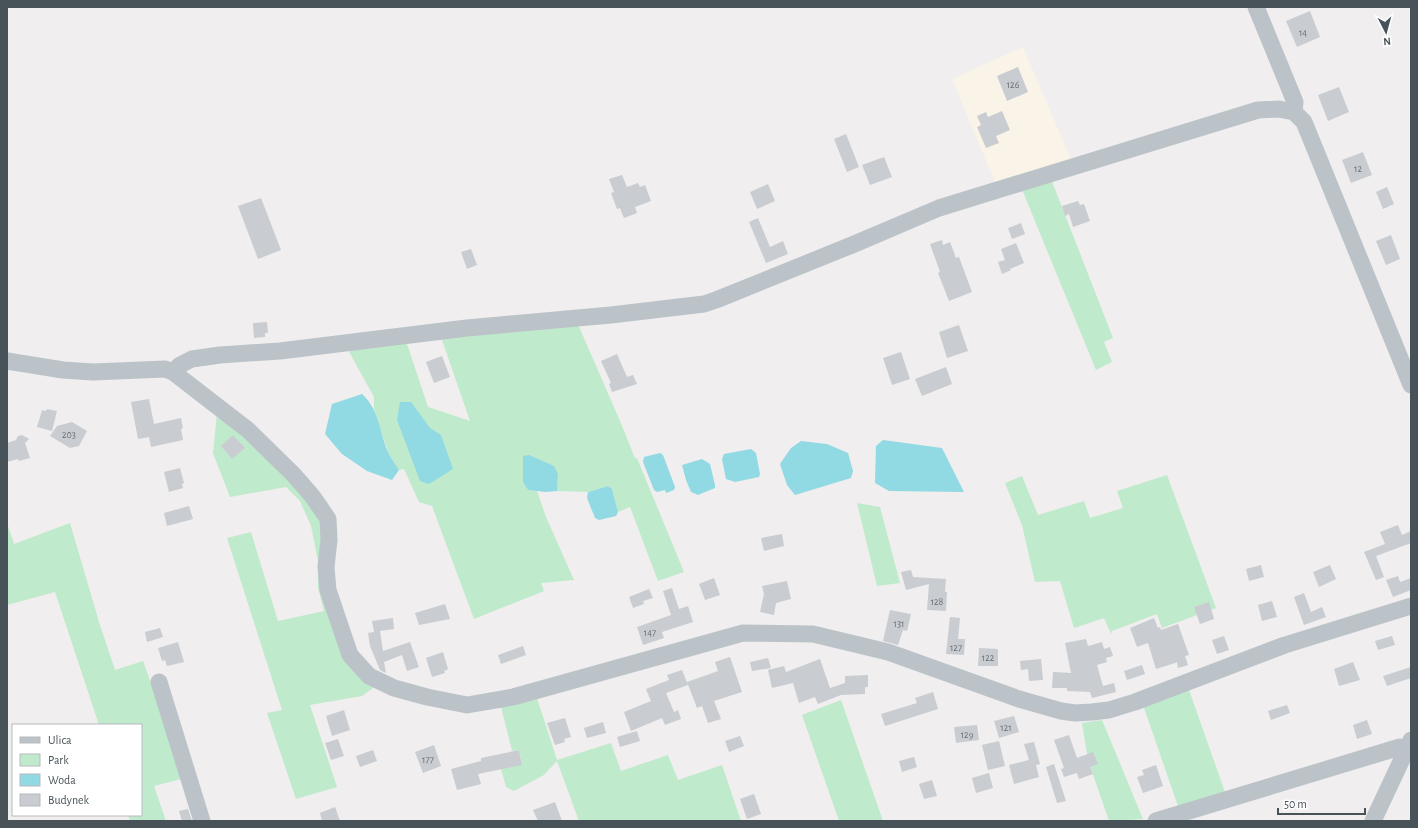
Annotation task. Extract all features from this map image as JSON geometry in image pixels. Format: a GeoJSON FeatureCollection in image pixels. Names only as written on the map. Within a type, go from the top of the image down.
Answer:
{"type":"FeatureCollection","features":[{"type":"Feature","properties":{"kind":"street"},"geometry":{"type":"LineString","coordinates":[[1256,7],[1295,102],[1294,112]]}},
{"type":"Feature","properties":{"kind":"street"},"geometry":{"type":"LineString","coordinates":[[173,372],[180,365],[192,359],[220,355],[280,351],[467,328],[611,315],[704,304],[852,245],[939,208],[1258,110],[1279,109],[1294,112],[1304,122],[1411,385]]}},
{"type":"Feature","properties":{"kind":"street"},"geometry":{"type":"LineString","coordinates":[[7,361],[63,370],[93,372],[165,369],[173,372],[248,430],[294,475],[313,497],[328,519],[329,540],[326,567],[328,590],[350,655],[369,676],[394,688],[427,697],[467,705],[513,697],[743,633],[813,634],[888,652],[1019,699],[1061,711],[1075,713],[1092,712],[1109,710],[1135,702],[1285,645],[1411,606]]}},
{"type":"Feature","properties":{"kind":"street"},"geometry":{"type":"LineString","coordinates":[[159,682],[202,821]]}},
{"type":"Feature","properties":{"kind":"street"},"geometry":{"type":"LineString","coordinates":[[1156,821],[1409,745]]}},
{"type":"Feature","properties":{"kind":"street"},"geometry":{"type":"LineString","coordinates":[[1373,821],[1409,745]]}},
{"type":"Feature","properties":{"kind":"shaded area"},"geometry":{"type":"Polygon","coordinates":[[[1023,47],[1073,164],[997,187],[952,79],[1023,47]]]}},
{"type":"Feature","properties":{"kind":"green space"},"geometry":{"type":"Polygon","coordinates":[[[1051,179],[1113,338],[1104,342],[1112,362],[1096,370],[1021,187],[1051,179]]]}},
{"type":"Feature","properties":{"kind":"green space"},"geometry":{"type":"Polygon","coordinates":[[[577,322],[635,458],[637,458],[684,572],[658,581],[630,507],[618,512],[612,489],[608,486],[588,492],[557,491],[558,474],[523,456],[523,482],[528,490],[537,491],[546,517],[574,580],[541,583],[544,591],[474,619],[432,506],[419,502],[404,469],[399,470],[388,452],[374,409],[374,397],[348,350],[406,341],[428,407],[470,421],[441,337],[577,322]]]}},
{"type":"Feature","properties":{"kind":"green space"},"geometry":{"type":"Polygon","coordinates":[[[217,413],[246,433],[323,519],[325,590],[376,686],[362,696],[310,705],[337,787],[296,799],[267,713],[282,710],[227,538],[251,532],[278,621],[324,611],[318,588],[318,561],[311,526],[300,501],[286,487],[230,497],[213,453],[217,413]]]}},
{"type":"Feature","properties":{"kind":"green space"},"geometry":{"type":"Polygon","coordinates":[[[1167,475],[1216,608],[1162,628],[1157,614],[1112,631],[1111,634],[1104,618],[1074,628],[1060,581],[1035,582],[1022,525],[1005,483],[1022,476],[1038,515],[1084,501],[1090,518],[1123,508],[1117,491],[1167,475]]]}},
{"type":"Feature","properties":{"kind":"green space"},"geometry":{"type":"Polygon","coordinates":[[[857,503],[880,507],[900,583],[877,586],[857,503]]]}},
{"type":"Feature","properties":{"kind":"green space"},"geometry":{"type":"Polygon","coordinates":[[[7,523],[14,544],[70,523],[99,622],[115,670],[143,661],[185,778],[154,786],[166,821],[130,821],[128,816],[142,816],[142,724],[99,724],[55,592],[7,605],[7,523]]]}},
{"type":"Feature","properties":{"kind":"green space"},"geometry":{"type":"Polygon","coordinates":[[[1188,687],[1226,795],[1179,809],[1143,705],[1188,687]]]}},
{"type":"Feature","properties":{"kind":"green space"},"geometry":{"type":"Polygon","coordinates":[[[537,698],[557,760],[611,743],[621,771],[668,755],[678,780],[722,765],[741,821],[579,821],[557,761],[544,775],[514,791],[506,787],[501,769],[522,764],[519,750],[512,751],[501,707],[537,698]]]}},
{"type":"Feature","properties":{"kind":"green space"},"geometry":{"type":"Polygon","coordinates":[[[841,700],[883,821],[839,821],[802,715],[841,700]]]}},
{"type":"Feature","properties":{"kind":"green space"},"geometry":{"type":"Polygon","coordinates":[[[1102,720],[1143,819],[1109,821],[1088,760],[1082,723],[1102,720]]]}},
{"type":"Feature","properties":{"kind":"water"},"geometry":{"type":"Polygon","coordinates":[[[362,394],[372,406],[387,450],[399,470],[392,480],[367,471],[342,454],[325,434],[332,404],[362,394]]]}},
{"type":"Feature","properties":{"kind":"water"},"geometry":{"type":"Polygon","coordinates":[[[400,402],[411,402],[430,428],[441,435],[453,469],[429,484],[420,481],[397,420],[400,402]]]}},
{"type":"Feature","properties":{"kind":"water"},"geometry":{"type":"Polygon","coordinates":[[[883,440],[942,448],[964,492],[889,491],[875,483],[876,446],[883,440]]]}},
{"type":"Feature","properties":{"kind":"water"},"geometry":{"type":"Polygon","coordinates":[[[801,441],[827,444],[848,453],[853,471],[851,478],[795,495],[787,485],[780,464],[791,448],[801,441]]]}},
{"type":"Feature","properties":{"kind":"water"},"geometry":{"type":"Polygon","coordinates":[[[751,449],[756,453],[760,474],[759,477],[735,482],[726,479],[722,459],[724,454],[751,449]]]}},
{"type":"Feature","properties":{"kind":"water"},"geometry":{"type":"Polygon","coordinates":[[[660,453],[663,455],[675,487],[674,490],[666,493],[665,490],[657,492],[654,490],[643,462],[644,457],[660,453]]]}},
{"type":"Feature","properties":{"kind":"water"},"geometry":{"type":"Polygon","coordinates":[[[529,455],[554,466],[558,474],[557,491],[546,492],[528,490],[523,482],[523,456],[529,455]]]}},
{"type":"Feature","properties":{"kind":"water"},"geometry":{"type":"Polygon","coordinates":[[[702,459],[710,464],[715,488],[698,495],[691,492],[682,465],[702,459]]]}},
{"type":"Feature","properties":{"kind":"water"},"geometry":{"type":"Polygon","coordinates":[[[608,486],[612,489],[618,512],[616,516],[599,520],[595,518],[587,498],[588,492],[608,486]]]}},
{"type":"Feature","properties":{"kind":"building"},"geometry":{"type":"Polygon","coordinates":[[[1310,11],[1320,37],[1297,47],[1286,21],[1310,11]]]}},
{"type":"Feature","properties":{"kind":"building"},"geometry":{"type":"Polygon","coordinates":[[[1018,67],[1028,92],[1007,101],[997,76],[1018,67]]]}},
{"type":"Feature","properties":{"kind":"building"},"geometry":{"type":"Polygon","coordinates":[[[1339,87],[1349,112],[1328,121],[1318,95],[1339,87]]]}},
{"type":"Feature","properties":{"kind":"building"},"geometry":{"type":"Polygon","coordinates":[[[1002,111],[1010,130],[996,136],[999,143],[986,148],[977,127],[981,125],[977,116],[986,112],[988,117],[1002,111]]]}},
{"type":"Feature","properties":{"kind":"building"},"geometry":{"type":"Polygon","coordinates":[[[846,134],[859,167],[847,172],[834,139],[846,134]]]}},
{"type":"Feature","properties":{"kind":"building"},"geometry":{"type":"Polygon","coordinates":[[[1363,152],[1372,175],[1351,183],[1342,160],[1363,152]]]}},
{"type":"Feature","properties":{"kind":"building"},"geometry":{"type":"Polygon","coordinates":[[[884,157],[892,177],[870,185],[862,165],[884,157]]]}},
{"type":"Feature","properties":{"kind":"building"},"geometry":{"type":"Polygon","coordinates":[[[622,175],[627,187],[638,183],[640,187],[645,185],[651,201],[635,207],[637,213],[624,218],[620,208],[617,209],[611,193],[614,192],[609,179],[622,175]]]}},
{"type":"Feature","properties":{"kind":"building"},"geometry":{"type":"Polygon","coordinates":[[[768,184],[775,201],[757,209],[750,192],[768,184]]]}},
{"type":"Feature","properties":{"kind":"building"},"geometry":{"type":"Polygon","coordinates":[[[1387,187],[1394,204],[1383,209],[1376,192],[1387,187]]]}},
{"type":"Feature","properties":{"kind":"building"},"geometry":{"type":"Polygon","coordinates":[[[261,198],[281,250],[258,259],[238,206],[261,198]]]}},
{"type":"Feature","properties":{"kind":"building"},"geometry":{"type":"Polygon","coordinates":[[[1078,201],[1080,205],[1084,204],[1090,221],[1073,227],[1069,214],[1065,216],[1062,206],[1078,201]]]}},
{"type":"Feature","properties":{"kind":"building"},"geometry":{"type":"Polygon","coordinates":[[[758,218],[770,247],[783,241],[788,254],[766,263],[749,222],[758,218]]]}},
{"type":"Feature","properties":{"kind":"building"},"geometry":{"type":"Polygon","coordinates":[[[1021,223],[1025,234],[1012,239],[1008,228],[1021,223]]]}},
{"type":"Feature","properties":{"kind":"building"},"geometry":{"type":"Polygon","coordinates":[[[1391,235],[1400,259],[1386,265],[1376,241],[1391,235]]]}},
{"type":"Feature","properties":{"kind":"building"},"geometry":{"type":"Polygon","coordinates":[[[942,240],[943,245],[950,242],[956,258],[959,257],[972,292],[949,301],[938,273],[940,272],[930,244],[942,240]]]}},
{"type":"Feature","properties":{"kind":"building"},"geometry":{"type":"Polygon","coordinates":[[[1016,243],[1024,263],[1002,274],[998,262],[1005,260],[1001,249],[1016,243]]]}},
{"type":"Feature","properties":{"kind":"building"},"geometry":{"type":"Polygon","coordinates":[[[471,249],[477,265],[467,269],[461,252],[471,249]]]}},
{"type":"Feature","properties":{"kind":"building"},"geometry":{"type":"Polygon","coordinates":[[[267,322],[268,333],[265,333],[265,337],[254,338],[253,323],[267,322]]]}},
{"type":"Feature","properties":{"kind":"building"},"geometry":{"type":"Polygon","coordinates":[[[959,325],[968,351],[947,358],[939,332],[959,325]]]}},
{"type":"Feature","properties":{"kind":"building"},"geometry":{"type":"Polygon","coordinates":[[[901,352],[910,379],[892,385],[883,358],[901,352]]]}},
{"type":"Feature","properties":{"kind":"building"},"geometry":{"type":"Polygon","coordinates":[[[617,354],[627,377],[633,375],[637,384],[612,392],[609,384],[611,383],[601,361],[617,354]]]}},
{"type":"Feature","properties":{"kind":"building"},"geometry":{"type":"Polygon","coordinates":[[[442,356],[450,377],[434,383],[426,362],[442,356]]]}},
{"type":"Feature","properties":{"kind":"building"},"geometry":{"type":"Polygon","coordinates":[[[946,367],[952,384],[922,396],[915,379],[946,367]]]}},
{"type":"Feature","properties":{"kind":"building"},"geometry":{"type":"Polygon","coordinates":[[[149,399],[154,424],[181,418],[183,440],[151,447],[149,437],[138,439],[131,402],[149,399]]]}},
{"type":"Feature","properties":{"kind":"building"},"geometry":{"type":"Polygon","coordinates":[[[47,409],[57,411],[52,431],[37,427],[42,410],[46,411],[47,409]]]}},
{"type":"Feature","properties":{"kind":"building"},"geometry":{"type":"Polygon","coordinates":[[[72,422],[87,431],[79,446],[70,448],[50,436],[57,426],[72,422]]]}},
{"type":"Feature","properties":{"kind":"building"},"geometry":{"type":"Polygon","coordinates":[[[22,435],[29,439],[25,443],[30,458],[7,462],[7,443],[16,440],[18,436],[22,435]]]}},
{"type":"Feature","properties":{"kind":"building"},"geometry":{"type":"Polygon","coordinates":[[[233,435],[245,448],[232,459],[221,446],[233,435]]]}},
{"type":"Feature","properties":{"kind":"building"},"geometry":{"type":"Polygon","coordinates":[[[180,468],[184,483],[182,484],[183,488],[169,492],[164,472],[180,468]]]}},
{"type":"Feature","properties":{"kind":"building"},"geometry":{"type":"Polygon","coordinates":[[[189,506],[193,519],[167,526],[164,513],[189,506]]]}},
{"type":"Feature","properties":{"kind":"building"},"geometry":{"type":"Polygon","coordinates":[[[1398,525],[1402,535],[1411,531],[1411,543],[1376,556],[1384,577],[1376,580],[1364,552],[1385,544],[1380,532],[1398,525]]]}},
{"type":"Feature","properties":{"kind":"building"},"geometry":{"type":"Polygon","coordinates":[[[782,534],[784,546],[764,551],[761,538],[782,534]]]}},
{"type":"Feature","properties":{"kind":"building"},"geometry":{"type":"Polygon","coordinates":[[[1261,565],[1264,577],[1249,581],[1246,569],[1261,565]]]}},
{"type":"Feature","properties":{"kind":"building"},"geometry":{"type":"Polygon","coordinates":[[[1330,565],[1336,579],[1319,587],[1313,572],[1330,565]]]}},
{"type":"Feature","properties":{"kind":"building"},"geometry":{"type":"Polygon","coordinates":[[[911,570],[913,577],[946,579],[946,611],[927,610],[929,584],[906,590],[901,572],[911,570]]]}},
{"type":"Feature","properties":{"kind":"building"},"geometry":{"type":"Polygon","coordinates":[[[1398,576],[1400,582],[1411,578],[1411,590],[1393,597],[1386,580],[1398,576]]]}},
{"type":"Feature","properties":{"kind":"building"},"geometry":{"type":"Polygon","coordinates":[[[714,578],[720,595],[705,600],[699,584],[714,578]]]}},
{"type":"Feature","properties":{"kind":"building"},"geometry":{"type":"Polygon","coordinates":[[[787,581],[791,599],[776,603],[774,615],[760,612],[764,594],[762,586],[787,581]]]}},
{"type":"Feature","properties":{"kind":"building"},"geometry":{"type":"Polygon","coordinates":[[[672,588],[679,609],[688,606],[693,622],[662,632],[664,638],[643,645],[637,627],[671,615],[663,591],[672,588]]]}},
{"type":"Feature","properties":{"kind":"building"},"geometry":{"type":"Polygon","coordinates":[[[649,589],[653,598],[643,601],[644,604],[633,608],[629,597],[649,589]]]}},
{"type":"Feature","properties":{"kind":"building"},"geometry":{"type":"Polygon","coordinates":[[[1304,593],[1311,612],[1322,607],[1326,617],[1304,625],[1294,597],[1304,593]]]}},
{"type":"Feature","properties":{"kind":"building"},"geometry":{"type":"Polygon","coordinates":[[[1272,601],[1277,617],[1262,621],[1258,605],[1272,601]]]}},
{"type":"Feature","properties":{"kind":"building"},"geometry":{"type":"Polygon","coordinates":[[[1209,602],[1214,619],[1200,624],[1194,607],[1209,602]]]}},
{"type":"Feature","properties":{"kind":"building"},"geometry":{"type":"Polygon","coordinates":[[[445,604],[450,619],[419,625],[415,613],[445,604]]]}},
{"type":"Feature","properties":{"kind":"building"},"geometry":{"type":"Polygon","coordinates":[[[890,610],[911,614],[907,631],[903,630],[898,645],[883,641],[890,610]]]}},
{"type":"Feature","properties":{"kind":"building"},"geometry":{"type":"Polygon","coordinates":[[[950,617],[960,618],[958,639],[965,639],[964,655],[946,654],[950,617]]]}},
{"type":"Feature","properties":{"kind":"building"},"geometry":{"type":"Polygon","coordinates":[[[393,618],[394,629],[380,631],[383,651],[410,642],[419,667],[407,671],[402,655],[384,662],[386,673],[380,670],[370,646],[368,633],[374,632],[372,621],[393,618]]]}},
{"type":"Feature","properties":{"kind":"building"},"geometry":{"type":"Polygon","coordinates":[[[1154,618],[1158,628],[1160,627],[1161,630],[1178,624],[1189,655],[1185,656],[1188,665],[1178,668],[1177,662],[1156,669],[1148,643],[1137,647],[1130,628],[1154,618]]]}},
{"type":"Feature","properties":{"kind":"building"},"geometry":{"type":"Polygon","coordinates":[[[160,628],[163,637],[147,642],[145,632],[160,628]]]}},
{"type":"Feature","properties":{"kind":"building"},"geometry":{"type":"Polygon","coordinates":[[[1224,636],[1229,650],[1217,654],[1212,640],[1224,636]]]}},
{"type":"Feature","properties":{"kind":"building"},"geometry":{"type":"Polygon","coordinates":[[[1392,636],[1395,645],[1378,650],[1375,641],[1392,636]]]}},
{"type":"Feature","properties":{"kind":"building"},"geometry":{"type":"Polygon","coordinates":[[[1086,639],[1088,646],[1102,642],[1104,649],[1110,647],[1113,656],[1106,658],[1107,662],[1097,665],[1103,686],[1114,683],[1116,692],[1092,698],[1090,692],[1067,691],[1067,688],[1052,688],[1053,672],[1071,673],[1065,643],[1086,639]]]}},
{"type":"Feature","properties":{"kind":"building"},"geometry":{"type":"Polygon","coordinates":[[[178,642],[184,662],[167,666],[165,660],[162,661],[158,648],[178,642]]]}},
{"type":"Feature","properties":{"kind":"building"},"geometry":{"type":"Polygon","coordinates":[[[523,646],[526,655],[501,664],[498,655],[523,646]]]}},
{"type":"Feature","properties":{"kind":"building"},"geometry":{"type":"Polygon","coordinates":[[[979,648],[998,649],[998,666],[978,666],[979,648]]]}},
{"type":"Feature","properties":{"kind":"building"},"geometry":{"type":"Polygon","coordinates":[[[443,652],[448,669],[444,671],[445,673],[432,677],[426,658],[443,652]]]}},
{"type":"Feature","properties":{"kind":"building"},"geometry":{"type":"Polygon","coordinates":[[[730,657],[742,692],[714,701],[721,719],[708,723],[702,706],[697,708],[687,682],[718,671],[715,662],[730,657]]]}},
{"type":"Feature","properties":{"kind":"building"},"geometry":{"type":"Polygon","coordinates":[[[768,658],[771,668],[752,671],[750,662],[768,658]]]}},
{"type":"Feature","properties":{"kind":"building"},"geometry":{"type":"Polygon","coordinates":[[[820,659],[830,688],[845,683],[845,676],[868,675],[868,687],[865,687],[865,694],[841,695],[818,704],[815,697],[799,703],[793,683],[772,688],[768,670],[784,666],[786,672],[820,659]]]}},
{"type":"Feature","properties":{"kind":"building"},"geometry":{"type":"Polygon","coordinates":[[[1041,659],[1043,680],[1029,681],[1028,669],[1021,670],[1020,661],[1041,659]]]}},
{"type":"Feature","properties":{"kind":"building"},"geometry":{"type":"Polygon","coordinates":[[[1353,662],[1360,680],[1339,686],[1334,669],[1353,662]]]}},
{"type":"Feature","properties":{"kind":"building"},"geometry":{"type":"Polygon","coordinates":[[[1142,665],[1145,674],[1127,680],[1124,671],[1142,665]]]}},
{"type":"Feature","properties":{"kind":"building"},"geometry":{"type":"Polygon","coordinates":[[[1411,667],[1411,678],[1387,686],[1383,676],[1411,667]]]}},
{"type":"Feature","properties":{"kind":"building"},"geometry":{"type":"Polygon","coordinates":[[[682,670],[688,685],[666,693],[674,712],[678,710],[681,719],[665,725],[662,718],[631,731],[624,712],[651,701],[646,689],[669,680],[667,675],[682,670]]]}},
{"type":"Feature","properties":{"kind":"building"},"geometry":{"type":"Polygon","coordinates":[[[933,692],[938,709],[885,726],[881,714],[917,703],[915,698],[933,692]]]}},
{"type":"Feature","properties":{"kind":"building"},"geometry":{"type":"Polygon","coordinates":[[[1287,705],[1290,713],[1271,720],[1268,711],[1287,705]]]}},
{"type":"Feature","properties":{"kind":"building"},"geometry":{"type":"Polygon","coordinates":[[[344,710],[350,730],[332,736],[326,716],[344,710]]]}},
{"type":"Feature","properties":{"kind":"building"},"geometry":{"type":"Polygon","coordinates":[[[1014,716],[1019,732],[999,738],[994,721],[1014,716]]]}},
{"type":"Feature","properties":{"kind":"building"},"geometry":{"type":"Polygon","coordinates":[[[565,718],[571,737],[564,739],[565,742],[555,745],[547,723],[565,718]]]}},
{"type":"Feature","properties":{"kind":"building"},"geometry":{"type":"Polygon","coordinates":[[[1367,720],[1372,734],[1357,739],[1353,725],[1367,720]]]}},
{"type":"Feature","properties":{"kind":"building"},"geometry":{"type":"Polygon","coordinates":[[[603,722],[606,733],[587,738],[584,728],[603,722]]]}},
{"type":"Feature","properties":{"kind":"building"},"geometry":{"type":"Polygon","coordinates":[[[977,725],[979,740],[956,743],[954,727],[977,725]]]}},
{"type":"Feature","properties":{"kind":"building"},"geometry":{"type":"Polygon","coordinates":[[[637,731],[640,741],[620,747],[617,737],[637,731]]]}},
{"type":"Feature","properties":{"kind":"building"},"geometry":{"type":"Polygon","coordinates":[[[1069,735],[1077,758],[1093,752],[1098,764],[1090,767],[1093,774],[1079,779],[1077,773],[1064,777],[1061,769],[1064,768],[1054,740],[1069,735]]]}},
{"type":"Feature","properties":{"kind":"building"},"geometry":{"type":"Polygon","coordinates":[[[740,736],[744,746],[729,752],[725,741],[740,736]]]}},
{"type":"Feature","properties":{"kind":"building"},"geometry":{"type":"Polygon","coordinates":[[[338,739],[344,756],[331,760],[325,743],[338,739]]]}},
{"type":"Feature","properties":{"kind":"building"},"geometry":{"type":"Polygon","coordinates":[[[999,741],[1005,766],[988,770],[982,745],[999,741]]]}},
{"type":"Feature","properties":{"kind":"building"},"geometry":{"type":"Polygon","coordinates":[[[1034,742],[1040,764],[1036,765],[1039,777],[1014,784],[1009,765],[1029,760],[1024,744],[1034,742]]]}},
{"type":"Feature","properties":{"kind":"building"},"geometry":{"type":"Polygon","coordinates":[[[434,745],[441,766],[423,773],[415,752],[434,745]]]}},
{"type":"Feature","properties":{"kind":"building"},"geometry":{"type":"Polygon","coordinates":[[[373,750],[377,761],[360,767],[356,756],[373,750]]]}},
{"type":"Feature","properties":{"kind":"building"},"geometry":{"type":"Polygon","coordinates":[[[519,750],[522,765],[478,774],[481,784],[457,790],[451,769],[481,761],[481,758],[519,750]]]}},
{"type":"Feature","properties":{"kind":"building"},"geometry":{"type":"Polygon","coordinates":[[[914,757],[917,767],[902,772],[899,761],[914,757]]]}},
{"type":"Feature","properties":{"kind":"building"},"geometry":{"type":"Polygon","coordinates":[[[1054,764],[1066,801],[1057,803],[1046,767],[1054,764]]]}},
{"type":"Feature","properties":{"kind":"building"},"geometry":{"type":"Polygon","coordinates":[[[1156,765],[1163,786],[1143,793],[1137,777],[1144,775],[1142,770],[1156,765]]]}},
{"type":"Feature","properties":{"kind":"building"},"geometry":{"type":"Polygon","coordinates":[[[989,773],[993,788],[976,793],[972,778],[989,773]]]}},
{"type":"Feature","properties":{"kind":"building"},"geometry":{"type":"Polygon","coordinates":[[[932,780],[937,796],[924,799],[919,784],[932,780]]]}},
{"type":"Feature","properties":{"kind":"building"},"geometry":{"type":"Polygon","coordinates":[[[754,794],[761,814],[747,819],[740,799],[754,794]]]}},
{"type":"Feature","properties":{"kind":"building"},"geometry":{"type":"Polygon","coordinates":[[[555,802],[562,821],[538,821],[533,810],[555,802]]]}},
{"type":"Feature","properties":{"kind":"building"},"geometry":{"type":"Polygon","coordinates":[[[335,807],[340,821],[322,821],[320,813],[335,807]]]}},
{"type":"Feature","properties":{"kind":"building"},"geometry":{"type":"Polygon","coordinates":[[[188,809],[192,821],[182,821],[179,811],[188,809]]]}}]}
